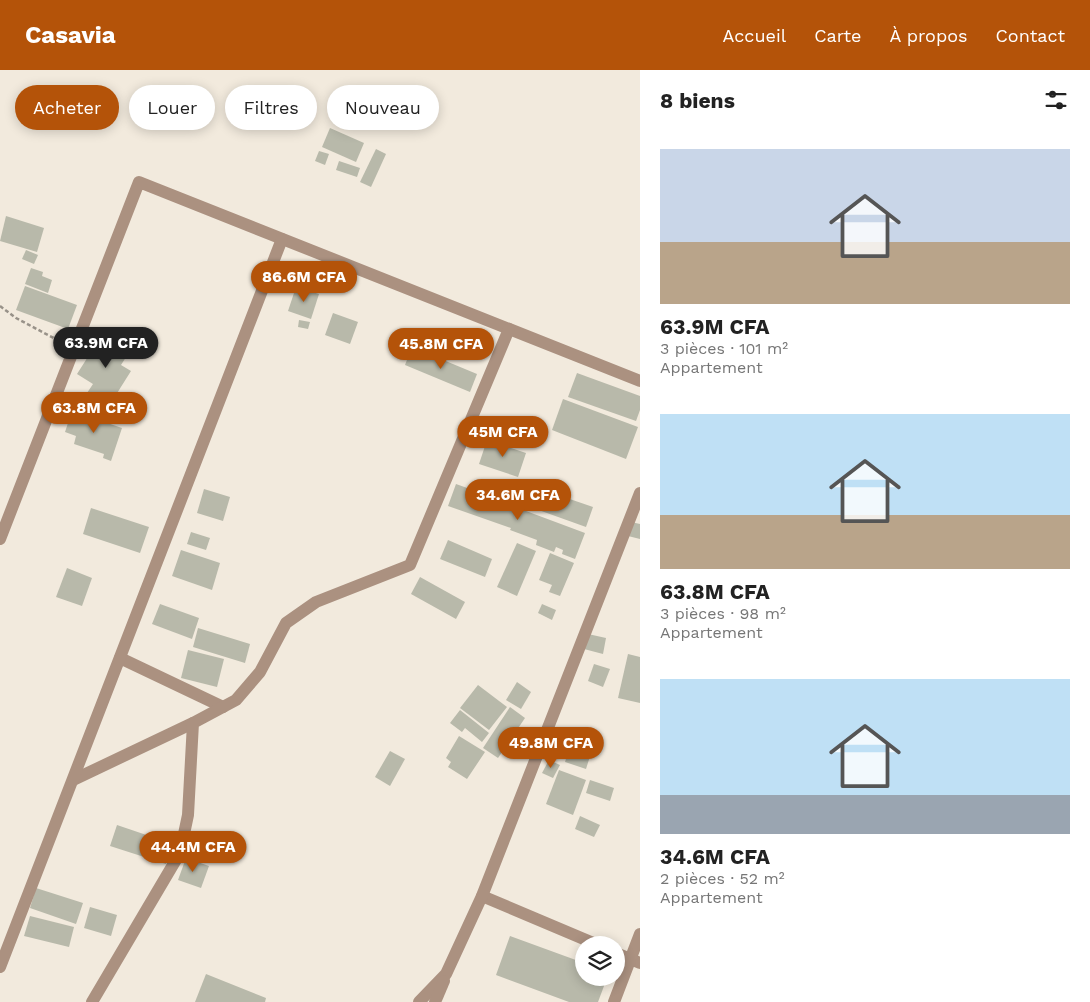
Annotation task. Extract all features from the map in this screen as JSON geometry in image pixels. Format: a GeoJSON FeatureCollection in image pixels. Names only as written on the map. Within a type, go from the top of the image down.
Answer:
{"type":"FeatureCollection","features":[{"type":"Feature","properties":{"kind":"street"},"geometry":{"type":"LineString","coordinates":[[0,540],[139,182],[640,382]]}},
{"type":"Feature","properties":{"kind":"street"},"geometry":{"type":"LineString","coordinates":[[0,967],[282,239]]}},
{"type":"Feature","properties":{"kind":"street"},"geometry":{"type":"LineString","coordinates":[[73,780],[193,723],[236,700],[260,672],[286,622],[316,602],[410,565],[509,329]]}},
{"type":"Feature","properties":{"kind":"street"},"geometry":{"type":"LineString","coordinates":[[435,1002],[482,896],[640,493]]}},
{"type":"Feature","properties":{"kind":"street"},"geometry":{"type":"LineString","coordinates":[[120,658],[223,707]]}},
{"type":"Feature","properties":{"kind":"street"},"geometry":{"type":"LineString","coordinates":[[92,1002],[180,852],[188,815],[193,723]]}},
{"type":"Feature","properties":{"kind":"street"},"geometry":{"type":"LineString","coordinates":[[482,896],[577,936]]}},
{"type":"Feature","properties":{"kind":"street"},"geometry":{"type":"LineString","coordinates":[[614,1002],[635,961],[640,934]]}},
{"type":"Feature","properties":{"kind":"street"},"geometry":{"type":"LineString","coordinates":[[419,1002],[446,974]]}},
{"type":"Feature","properties":{"kind":"path"},"geometry":{"type":"LineString","coordinates":[[0,306],[16,318],[75,349]]}},
{"type":"Feature","properties":{"kind":"building"},"geometry":{"type":"Polygon","coordinates":[[[329,130],[335,130],[364,143],[356,162],[322,147],[329,130]]]}},
{"type":"Feature","properties":{"kind":"building"},"geometry":{"type":"Polygon","coordinates":[[[376,149],[386,154],[371,187],[360,182],[376,149]]]}},
{"type":"Feature","properties":{"kind":"building"},"geometry":{"type":"Polygon","coordinates":[[[319,151],[329,154],[325,165],[315,161],[319,151]]]}},
{"type":"Feature","properties":{"kind":"building"},"geometry":{"type":"Polygon","coordinates":[[[339,161],[360,168],[357,177],[336,170],[339,161]]]}},
{"type":"Feature","properties":{"kind":"building"},"geometry":{"type":"Polygon","coordinates":[[[6,216],[44,228],[37,252],[0,241],[6,216]]]}},
{"type":"Feature","properties":{"kind":"building"},"geometry":{"type":"Polygon","coordinates":[[[26,250],[38,255],[34,264],[22,259],[26,250]]]}},
{"type":"Feature","properties":{"kind":"building"},"geometry":{"type":"Polygon","coordinates":[[[31,268],[43,272],[42,276],[52,280],[48,293],[25,284],[31,268]]]}},
{"type":"Feature","properties":{"kind":"building"},"geometry":{"type":"Polygon","coordinates":[[[25,286],[77,305],[68,329],[16,310],[25,286]]]}},
{"type":"Feature","properties":{"kind":"building"},"geometry":{"type":"Polygon","coordinates":[[[296,287],[319,294],[311,319],[288,311],[296,287]]]}},
{"type":"Feature","properties":{"kind":"building"},"geometry":{"type":"Polygon","coordinates":[[[333,313],[358,322],[350,344],[325,335],[333,313]]]}},
{"type":"Feature","properties":{"kind":"building"},"geometry":{"type":"Polygon","coordinates":[[[299,320],[310,322],[308,329],[298,327],[299,320]]]}},
{"type":"Feature","properties":{"kind":"building"},"geometry":{"type":"Polygon","coordinates":[[[114,330],[135,343],[121,365],[131,371],[114,398],[110,395],[100,410],[83,399],[93,384],[77,374],[98,341],[105,345],[114,330]]]}},
{"type":"Feature","properties":{"kind":"building"},"geometry":{"type":"Polygon","coordinates":[[[143,343],[151,347],[146,356],[138,351],[143,343]]]}},
{"type":"Feature","properties":{"kind":"building"},"geometry":{"type":"Polygon","coordinates":[[[412,347],[477,374],[470,392],[405,365],[412,347]]]}},
{"type":"Feature","properties":{"kind":"building"},"geometry":{"type":"Polygon","coordinates":[[[577,373],[640,396],[640,410],[636,421],[568,397],[577,373]]]}},
{"type":"Feature","properties":{"kind":"building"},"geometry":{"type":"Polygon","coordinates":[[[563,399],[638,427],[626,459],[552,430],[563,399]]]}},
{"type":"Feature","properties":{"kind":"building"},"geometry":{"type":"Polygon","coordinates":[[[72,411],[122,428],[111,461],[103,458],[104,454],[74,444],[76,436],[65,432],[72,411]]]}},
{"type":"Feature","properties":{"kind":"building"},"geometry":{"type":"Polygon","coordinates":[[[487,440],[526,453],[518,477],[479,464],[487,440]]]}},
{"type":"Feature","properties":{"kind":"building"},"geometry":{"type":"Polygon","coordinates":[[[456,484],[518,506],[514,518],[518,508],[585,533],[575,559],[562,554],[563,550],[556,547],[554,552],[536,545],[537,540],[510,530],[511,528],[448,506],[456,484]]]}},
{"type":"Feature","properties":{"kind":"building"},"geometry":{"type":"Polygon","coordinates":[[[526,484],[593,507],[586,527],[519,503],[526,484]]]}},
{"type":"Feature","properties":{"kind":"building"},"geometry":{"type":"Polygon","coordinates":[[[204,489],[230,497],[223,521],[197,513],[204,489]]]}},
{"type":"Feature","properties":{"kind":"building"},"geometry":{"type":"Polygon","coordinates":[[[91,508],[149,527],[140,553],[83,534],[91,508]]]}},
{"type":"Feature","properties":{"kind":"building"},"geometry":{"type":"Polygon","coordinates":[[[631,522],[640,524],[640,539],[628,536],[631,522]]]}},
{"type":"Feature","properties":{"kind":"building"},"geometry":{"type":"Polygon","coordinates":[[[191,532],[210,538],[206,550],[187,544],[191,532]]]}},
{"type":"Feature","properties":{"kind":"building"},"geometry":{"type":"Polygon","coordinates":[[[448,540],[492,559],[485,577],[440,559],[448,540]]]}},
{"type":"Feature","properties":{"kind":"building"},"geometry":{"type":"Polygon","coordinates":[[[517,543],[536,551],[517,596],[497,587],[517,543]]]}},
{"type":"Feature","properties":{"kind":"building"},"geometry":{"type":"Polygon","coordinates":[[[181,550],[220,563],[212,590],[172,576],[181,550]]]}},
{"type":"Feature","properties":{"kind":"building"},"geometry":{"type":"Polygon","coordinates":[[[550,553],[574,563],[560,596],[549,592],[552,585],[539,580],[550,553]]]}},
{"type":"Feature","properties":{"kind":"building"},"geometry":{"type":"Polygon","coordinates":[[[67,568],[92,578],[82,606],[56,597],[67,568]]]}},
{"type":"Feature","properties":{"kind":"building"},"geometry":{"type":"Polygon","coordinates":[[[420,577],[465,602],[456,619],[411,594],[420,577]]]}},
{"type":"Feature","properties":{"kind":"building"},"geometry":{"type":"Polygon","coordinates":[[[160,604],[199,618],[192,639],[152,624],[160,604]]]}},
{"type":"Feature","properties":{"kind":"building"},"geometry":{"type":"Polygon","coordinates":[[[542,604],[556,610],[552,620],[538,613],[542,604]]]}},
{"type":"Feature","properties":{"kind":"building"},"geometry":{"type":"Polygon","coordinates":[[[198,628],[250,644],[245,663],[193,647],[198,628]]]}},
{"type":"Feature","properties":{"kind":"building"},"geometry":{"type":"Polygon","coordinates":[[[588,634],[606,638],[603,654],[584,649],[588,634]]]}},
{"type":"Feature","properties":{"kind":"building"},"geometry":{"type":"Polygon","coordinates":[[[188,650],[224,659],[217,687],[181,678],[188,650]]]}},
{"type":"Feature","properties":{"kind":"building"},"geometry":{"type":"Polygon","coordinates":[[[628,654],[640,657],[640,703],[618,698],[628,654]]]}},
{"type":"Feature","properties":{"kind":"building"},"geometry":{"type":"Polygon","coordinates":[[[594,664],[610,669],[603,687],[588,681],[594,664]]]}},
{"type":"Feature","properties":{"kind":"building"},"geometry":{"type":"Polygon","coordinates":[[[517,682],[531,692],[521,709],[506,700],[517,682]]]}},
{"type":"Feature","properties":{"kind":"building"},"geometry":{"type":"Polygon","coordinates":[[[478,685],[507,707],[489,730],[460,708],[478,685]]]}},
{"type":"Feature","properties":{"kind":"building"},"geometry":{"type":"Polygon","coordinates":[[[510,707],[525,718],[498,758],[483,748],[510,707]]]}},
{"type":"Feature","properties":{"kind":"building"},"geometry":{"type":"Polygon","coordinates":[[[460,710],[489,733],[482,742],[465,728],[462,732],[450,723],[460,710]]]}},
{"type":"Feature","properties":{"kind":"building"},"geometry":{"type":"Polygon","coordinates":[[[576,727],[597,734],[586,769],[565,762],[576,727]]]}},
{"type":"Feature","properties":{"kind":"building"},"geometry":{"type":"Polygon","coordinates":[[[459,736],[485,752],[467,779],[448,767],[451,762],[446,758],[459,736]]]}},
{"type":"Feature","properties":{"kind":"building"},"geometry":{"type":"Polygon","coordinates":[[[390,751],[405,759],[390,786],[375,777],[390,751]]]}},
{"type":"Feature","properties":{"kind":"building"},"geometry":{"type":"Polygon","coordinates":[[[549,760],[560,765],[553,778],[542,773],[549,760]]]}},
{"type":"Feature","properties":{"kind":"building"},"geometry":{"type":"Polygon","coordinates":[[[559,770],[586,780],[573,815],[546,804],[559,770]]]}},
{"type":"Feature","properties":{"kind":"building"},"geometry":{"type":"Polygon","coordinates":[[[590,780],[614,788],[610,801],[586,793],[590,780]]]}},
{"type":"Feature","properties":{"kind":"building"},"geometry":{"type":"Polygon","coordinates":[[[580,816],[600,825],[594,837],[575,829],[580,816]]]}},
{"type":"Feature","properties":{"kind":"building"},"geometry":{"type":"Polygon","coordinates":[[[117,825],[173,844],[166,864],[110,846],[117,825]]]}},
{"type":"Feature","properties":{"kind":"building"},"geometry":{"type":"Polygon","coordinates":[[[186,858],[209,866],[201,888],[178,880],[186,858]]]}},
{"type":"Feature","properties":{"kind":"building"},"geometry":{"type":"Polygon","coordinates":[[[36,888],[83,903],[76,924],[30,908],[36,888]]]}},
{"type":"Feature","properties":{"kind":"building"},"geometry":{"type":"Polygon","coordinates":[[[90,907],[117,915],[111,936],[84,928],[90,907]]]}},
{"type":"Feature","properties":{"kind":"building"},"geometry":{"type":"Polygon","coordinates":[[[30,916],[74,927],[69,947],[24,936],[30,916]]]}},
{"type":"Feature","properties":{"kind":"building"},"geometry":{"type":"Polygon","coordinates":[[[510,936],[575,960],[575,986],[604,986],[598,1002],[569,1002],[496,975],[510,936]]]}},
{"type":"Feature","properties":{"kind":"building"},"geometry":{"type":"Polygon","coordinates":[[[206,974],[266,998],[265,1002],[195,1002],[206,974]]]}}]}
